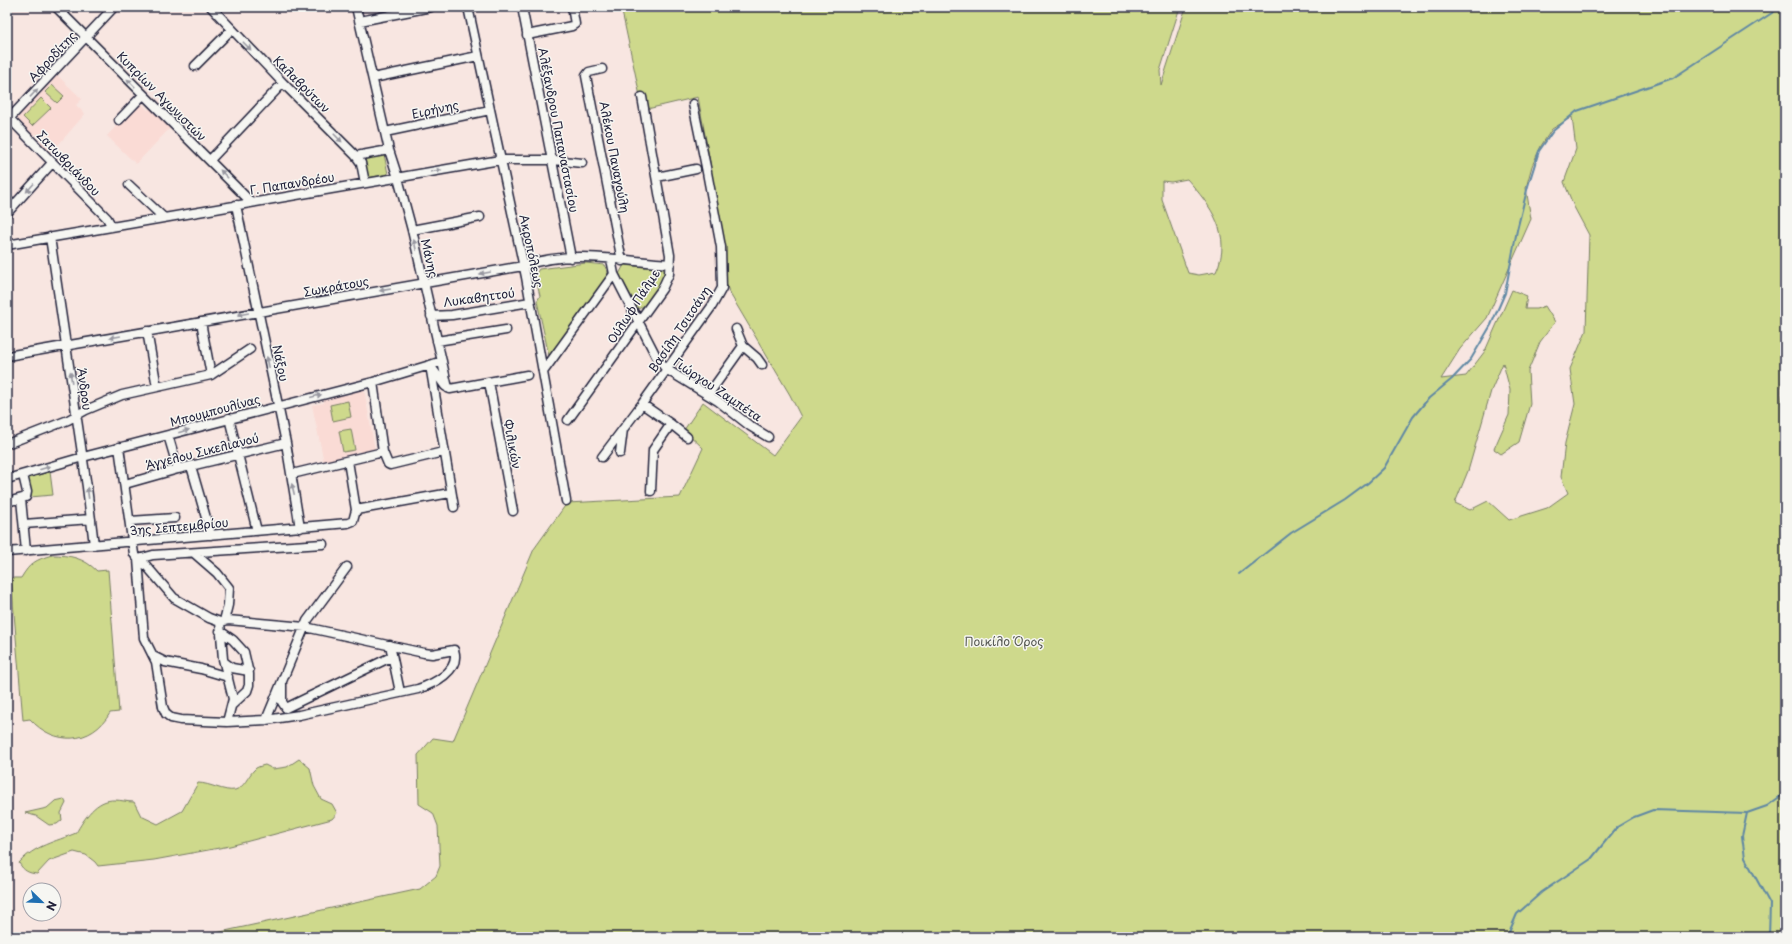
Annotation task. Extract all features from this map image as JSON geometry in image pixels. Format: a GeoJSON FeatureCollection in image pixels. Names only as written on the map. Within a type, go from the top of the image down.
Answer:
{"type":"FeatureCollection","features":[{"type":"Feature","properties":{"kind":"street","name":"Κυπρίων Αγωνιστών"},"geometry":{"type":"LineString","coordinates":[[56,7],[251,202]]}},
{"type":"Feature","properties":{"kind":"street","name":"Αφροδίτης"},"geometry":{"type":"LineString","coordinates":[[8,119],[114,7]]}},
{"type":"Feature","properties":{"kind":"street","name":"Καλαβρύτων"},"geometry":{"type":"LineString","coordinates":[[211,7],[283,83],[356,156],[361,163],[365,183]]}},
{"type":"Feature","properties":{"kind":"street","name":"Μάνης"},"geometry":{"type":"LineString","coordinates":[[356,7],[388,150],[398,178],[412,230],[448,389]]}},
{"type":"Feature","properties":{"kind":"street"},"geometry":{"type":"LineString","coordinates":[[360,21],[431,7]]}},
{"type":"Feature","properties":{"kind":"street","name":"Ακροπόλεως"},"geometry":{"type":"LineString","coordinates":[[468,7],[523,266],[566,501]]}},
{"type":"Feature","properties":{"kind":"street","name":"Αλέξανδρου Παπαναστασίου"},"geometry":{"type":"LineString","coordinates":[[522,7],[571,258]]}},
{"type":"Feature","properties":{"kind":"street"},"geometry":{"type":"LineString","coordinates":[[527,35],[572,26],[575,24],[572,7]]}},
{"type":"Feature","properties":{"kind":"street"},"geometry":{"type":"LineString","coordinates":[[195,66],[232,29]]}},
{"type":"Feature","properties":{"kind":"street"},"geometry":{"type":"LineString","coordinates":[[373,78],[478,56]]}},
{"type":"Feature","properties":{"kind":"street","name":"Αλέκου Παναγούλη"},"geometry":{"type":"LineString","coordinates":[[602,68],[589,72],[586,76],[622,261]]}},
{"type":"Feature","properties":{"kind":"street"},"geometry":{"type":"LineString","coordinates":[[210,160],[283,83]]}},
{"type":"Feature","properties":{"kind":"street"},"geometry":{"type":"LineString","coordinates":[[119,120],[143,95]]}},
{"type":"Feature","properties":{"kind":"street","name":"Ούλωφ Πάλμε"},"geometry":{"type":"LineString","coordinates":[[568,420],[666,282],[670,264],[657,177],[642,97]]}},
{"type":"Feature","properties":{"kind":"street","name":"Βασίλη Τσιτσάνη"},"geometry":{"type":"LineString","coordinates":[[602,457],[712,306],[722,288],[720,247],[693,104]]}},
{"type":"Feature","properties":{"kind":"street","name":"Ειρήνης"},"geometry":{"type":"LineString","coordinates":[[385,132],[490,110]]}},
{"type":"Feature","properties":{"kind":"street","name":"Σατωβριάνδου"},"geometry":{"type":"LineString","coordinates":[[8,119],[107,218],[112,227]]}},
{"type":"Feature","properties":{"kind":"street"},"geometry":{"type":"LineString","coordinates":[[356,156],[388,150]]}},
{"type":"Feature","properties":{"kind":"street","name":"Γ. Παπανδρέου"},"geometry":{"type":"LineString","coordinates":[[8,244],[500,160],[553,160],[582,163]]}},
{"type":"Feature","properties":{"kind":"street"},"geometry":{"type":"LineString","coordinates":[[7,213],[52,163]]}},
{"type":"Feature","properties":{"kind":"street"},"geometry":{"type":"LineString","coordinates":[[657,177],[696,169]]}},
{"type":"Feature","properties":{"kind":"street"},"geometry":{"type":"LineString","coordinates":[[129,185],[163,218]]}},
{"type":"Feature","properties":{"kind":"street","name":"Νάξου"},"geometry":{"type":"LineString","coordinates":[[236,204],[286,443],[300,528]]}},
{"type":"Feature","properties":{"kind":"street"},"geometry":{"type":"LineString","coordinates":[[412,230],[480,217]]}},
{"type":"Feature","properties":{"kind":"street","name":"Άνδρου"},"geometry":{"type":"LineString","coordinates":[[50,237],[67,345],[94,545]]}},
{"type":"Feature","properties":{"kind":"street","name":"Σωκράτους"},"geometry":{"type":"LineString","coordinates":[[7,356],[424,284],[523,266],[538,261],[571,258],[611,259],[670,264]]}},
{"type":"Feature","properties":{"kind":"street"},"geometry":{"type":"LineString","coordinates":[[543,372],[614,274],[611,259]]}},
{"type":"Feature","properties":{"kind":"street","name":"Γιώργου Ζαμπέτα"},"geometry":{"type":"LineString","coordinates":[[614,274],[656,356],[666,369],[708,395],[768,437]]}},
{"type":"Feature","properties":{"kind":"street","name":"Λυκαβηττού"},"geometry":{"type":"LineString","coordinates":[[431,316],[452,315],[530,302]]}},
{"type":"Feature","properties":{"kind":"street"},"geometry":{"type":"LineString","coordinates":[[201,322],[211,375]]}},
{"type":"Feature","properties":{"kind":"street"},"geometry":{"type":"LineString","coordinates":[[736,329],[743,346],[757,358],[762,365]]}},
{"type":"Feature","properties":{"kind":"street"},"geometry":{"type":"LineString","coordinates":[[437,341],[506,330]]}},
{"type":"Feature","properties":{"kind":"street"},"geometry":{"type":"LineString","coordinates":[[147,331],[157,387]]}},
{"type":"Feature","properties":{"kind":"street"},"geometry":{"type":"LineString","coordinates":[[708,395],[743,346]]}},
{"type":"Feature","properties":{"kind":"street"},"geometry":{"type":"LineString","coordinates":[[7,444],[68,420],[122,395],[211,375],[250,349]]}},
{"type":"Feature","properties":{"kind":"street"},"geometry":{"type":"LineString","coordinates":[[430,365],[442,361]]}},
{"type":"Feature","properties":{"kind":"street"},"geometry":{"type":"LineString","coordinates":[[430,365],[448,389],[527,375]]}},
{"type":"Feature","properties":{"kind":"street"},"geometry":{"type":"LineString","coordinates":[[430,365],[443,452],[454,508]]}},
{"type":"Feature","properties":{"kind":"street","name":"Μπουμπουλίνας"},"geometry":{"type":"LineString","coordinates":[[7,479],[119,447],[373,382],[430,365]]}},
{"type":"Feature","properties":{"kind":"street"},"geometry":{"type":"LineString","coordinates":[[373,382],[383,452],[386,462],[390,465],[443,452]]}},
{"type":"Feature","properties":{"kind":"street","name":"Φιλικών"},"geometry":{"type":"LineString","coordinates":[[489,382],[513,511]]}},
{"type":"Feature","properties":{"kind":"street"},"geometry":{"type":"LineString","coordinates":[[642,404],[687,437]]}},
{"type":"Feature","properties":{"kind":"street"},"geometry":{"type":"LineString","coordinates":[[228,418],[257,532]]}},
{"type":"Feature","properties":{"kind":"street"},"geometry":{"type":"LineString","coordinates":[[651,490],[653,450],[671,424]]}},
{"type":"Feature","properties":{"kind":"street"},"geometry":{"type":"LineString","coordinates":[[620,453],[624,428]]}},
{"type":"Feature","properties":{"kind":"street"},"geometry":{"type":"LineString","coordinates":[[168,435],[178,469]]}},
{"type":"Feature","properties":{"kind":"street","name":"Άγγελου Σικελιανού"},"geometry":{"type":"LineString","coordinates":[[125,484],[178,469],[286,443]]}},
{"type":"Feature","properties":{"kind":"street"},"geometry":{"type":"LineString","coordinates":[[119,447],[134,554],[144,563],[174,598],[204,616],[222,621],[235,620],[305,627],[424,653],[432,654],[452,650],[455,652],[454,661],[450,669],[440,680],[418,689],[299,715],[266,720],[227,722],[181,720],[171,718],[166,714],[163,707],[156,662],[144,638],[138,558]]}},
{"type":"Feature","properties":{"kind":"street"},"geometry":{"type":"LineString","coordinates":[[292,474],[383,452]]}},
{"type":"Feature","properties":{"kind":"street"},"geometry":{"type":"LineString","coordinates":[[348,461],[356,510],[450,493]]}},
{"type":"Feature","properties":{"kind":"street"},"geometry":{"type":"LineString","coordinates":[[191,466],[211,535]]}},
{"type":"Feature","properties":{"kind":"street"},"geometry":{"type":"LineString","coordinates":[[23,475],[27,492],[24,498],[26,551]]}},
{"type":"Feature","properties":{"kind":"street"},"geometry":{"type":"LineString","coordinates":[[7,502],[24,498]]}},
{"type":"Feature","properties":{"kind":"street","name":"3ης Σεπτεμβρίου"},"geometry":{"type":"LineString","coordinates":[[7,552],[257,532],[348,523],[353,521],[356,510]]}},
{"type":"Feature","properties":{"kind":"street"},"geometry":{"type":"LineString","coordinates":[[130,521],[176,518]]}},
{"type":"Feature","properties":{"kind":"street"},"geometry":{"type":"LineString","coordinates":[[24,524],[91,519]]}},
{"type":"Feature","properties":{"kind":"street"},"geometry":{"type":"LineString","coordinates":[[138,558],[153,555],[323,544]]}},
{"type":"Feature","properties":{"kind":"street"},"geometry":{"type":"LineString","coordinates":[[194,553],[217,573],[229,588],[228,605],[220,631],[224,662],[233,699],[227,722]]}},
{"type":"Feature","properties":{"kind":"street"},"geometry":{"type":"LineString","coordinates":[[266,720],[307,621],[347,567]]}},
{"type":"Feature","properties":{"kind":"street"},"geometry":{"type":"LineString","coordinates":[[220,631],[237,643],[244,652],[249,671],[250,685],[247,691],[232,705]]}},
{"type":"Feature","properties":{"kind":"street"},"geometry":{"type":"LineString","coordinates":[[390,645],[391,658],[400,692]]}},
{"type":"Feature","properties":{"kind":"street"},"geometry":{"type":"LineString","coordinates":[[153,656],[165,662],[201,669],[228,677]]}},
{"type":"Feature","properties":{"kind":"street"},"geometry":{"type":"LineString","coordinates":[[282,679],[282,702],[286,708],[391,658]]}},
{"type":"Feature","properties":{"kind":"street"},"geometry":{"type":"LineString","coordinates":[[224,662],[232,668],[249,671]]}},
{"type":"Feature","properties":{"kind":"shaded area"},"geometry":{"type":"Polygon","coordinates":[[[56,74],[82,99],[76,105],[85,114],[51,153],[40,143],[43,139],[36,133],[33,136],[15,117],[56,74]]]}},
{"type":"Feature","properties":{"kind":"shaded area"},"geometry":{"type":"Polygon","coordinates":[[[139,101],[148,110],[151,107],[171,127],[136,164],[107,136],[139,101]]]}},
{"type":"Feature","properties":{"kind":"shaded area"},"geometry":{"type":"Polygon","coordinates":[[[364,389],[375,450],[361,454],[358,450],[354,455],[348,457],[342,455],[342,459],[324,462],[312,405],[324,403],[323,398],[327,397],[328,400],[340,394],[350,395],[349,392],[364,389]]]}},
{"type":"Feature","properties":{"kind":"green space","name":"Ποικίλο Όρος"},"geometry":{"type":"Polygon","coordinates":[[[621,7],[1180,7],[1160,70],[1161,85],[1186,7],[1785,7],[1785,375],[1781,384],[1781,399],[1785,413],[1785,937],[197,937],[420,889],[436,876],[440,866],[438,826],[433,813],[419,804],[418,755],[433,738],[453,741],[534,549],[567,503],[680,497],[703,448],[684,430],[703,402],[773,455],[801,417],[790,395],[729,292],[723,274],[710,162],[698,97],[643,110],[621,7]],[[1572,117],[1552,129],[1541,146],[1532,166],[1526,188],[1531,219],[1487,318],[1460,349],[1441,379],[1466,376],[1485,351],[1512,290],[1527,296],[1525,309],[1536,309],[1545,306],[1555,322],[1540,342],[1528,371],[1530,404],[1519,442],[1501,454],[1494,449],[1509,415],[1510,390],[1503,363],[1491,391],[1468,471],[1455,503],[1470,510],[1488,501],[1509,520],[1547,508],[1568,493],[1561,477],[1565,443],[1575,404],[1570,369],[1586,331],[1589,235],[1574,207],[1564,182],[1576,149],[1572,117]],[[1187,179],[1171,182],[1162,181],[1162,200],[1188,273],[1199,275],[1216,272],[1221,258],[1221,233],[1211,211],[1187,179]]]}},
{"type":"Feature","properties":{"kind":"green space"},"geometry":{"type":"Polygon","coordinates":[[[52,85],[64,96],[57,103],[45,92],[52,85]]]}},
{"type":"Feature","properties":{"kind":"green space"},"geometry":{"type":"Polygon","coordinates":[[[41,98],[51,108],[32,126],[23,117],[41,98]]]}},
{"type":"Feature","properties":{"kind":"green space"},"geometry":{"type":"Polygon","coordinates":[[[384,154],[388,174],[367,178],[362,158],[384,154]]]}},
{"type":"Feature","properties":{"kind":"green space"},"geometry":{"type":"Polygon","coordinates":[[[586,263],[604,265],[608,272],[607,276],[549,356],[537,301],[540,296],[535,275],[539,269],[586,263]]]}},
{"type":"Feature","properties":{"kind":"green space"},"geometry":{"type":"Polygon","coordinates":[[[624,265],[665,269],[664,281],[644,306],[638,309],[619,274],[624,265]]]}},
{"type":"Feature","properties":{"kind":"green space"},"geometry":{"type":"Polygon","coordinates":[[[348,401],[351,417],[333,421],[330,405],[348,401]]]}},
{"type":"Feature","properties":{"kind":"green space"},"geometry":{"type":"Polygon","coordinates":[[[351,429],[355,450],[343,452],[339,431],[351,429]]]}},
{"type":"Feature","properties":{"kind":"green space"},"geometry":{"type":"Polygon","coordinates":[[[50,472],[53,495],[30,497],[26,477],[50,472]]]}},
{"type":"Feature","properties":{"kind":"green space"},"geometry":{"type":"Polygon","coordinates":[[[52,555],[82,560],[97,571],[108,570],[119,712],[110,713],[102,724],[93,731],[83,736],[72,738],[50,734],[30,719],[23,720],[11,578],[21,578],[27,569],[34,563],[52,555]]]}},
{"type":"Feature","properties":{"kind":"green space"},"geometry":{"type":"Polygon","coordinates":[[[299,759],[310,768],[314,786],[321,799],[332,804],[337,813],[332,819],[230,846],[154,860],[98,866],[86,855],[74,852],[49,861],[37,874],[26,871],[19,863],[39,848],[76,833],[91,811],[102,803],[115,800],[134,802],[141,816],[158,824],[182,811],[198,783],[207,784],[226,790],[235,790],[246,782],[257,767],[265,765],[273,769],[287,767],[299,759]]]}},
{"type":"Feature","properties":{"kind":"green space"},"geometry":{"type":"Polygon","coordinates":[[[64,799],[66,803],[61,813],[62,820],[57,824],[49,825],[36,816],[25,813],[47,808],[55,801],[64,799]]]}},
{"type":"Feature","properties":{"kind":"waterway"},"geometry":{"type":"LineString","coordinates":[[1239,574],[1291,533],[1345,500],[1368,483],[1384,468],[1413,417],[1429,398],[1452,379],[1471,359],[1491,325],[1505,293],[1517,230],[1528,186],[1539,151],[1553,131],[1577,111],[1673,78],[1781,7]]}},
{"type":"Feature","properties":{"kind":"waterway"},"geometry":{"type":"LineString","coordinates":[[1507,937],[1517,914],[1542,892],[1591,859],[1617,827],[1634,817],[1653,810],[1747,813],[1767,806],[1785,793]]}},
{"type":"Feature","properties":{"kind":"waterway"},"geometry":{"type":"LineString","coordinates":[[1747,813],[1742,836],[1745,858],[1770,904],[1769,937]]}}]}
